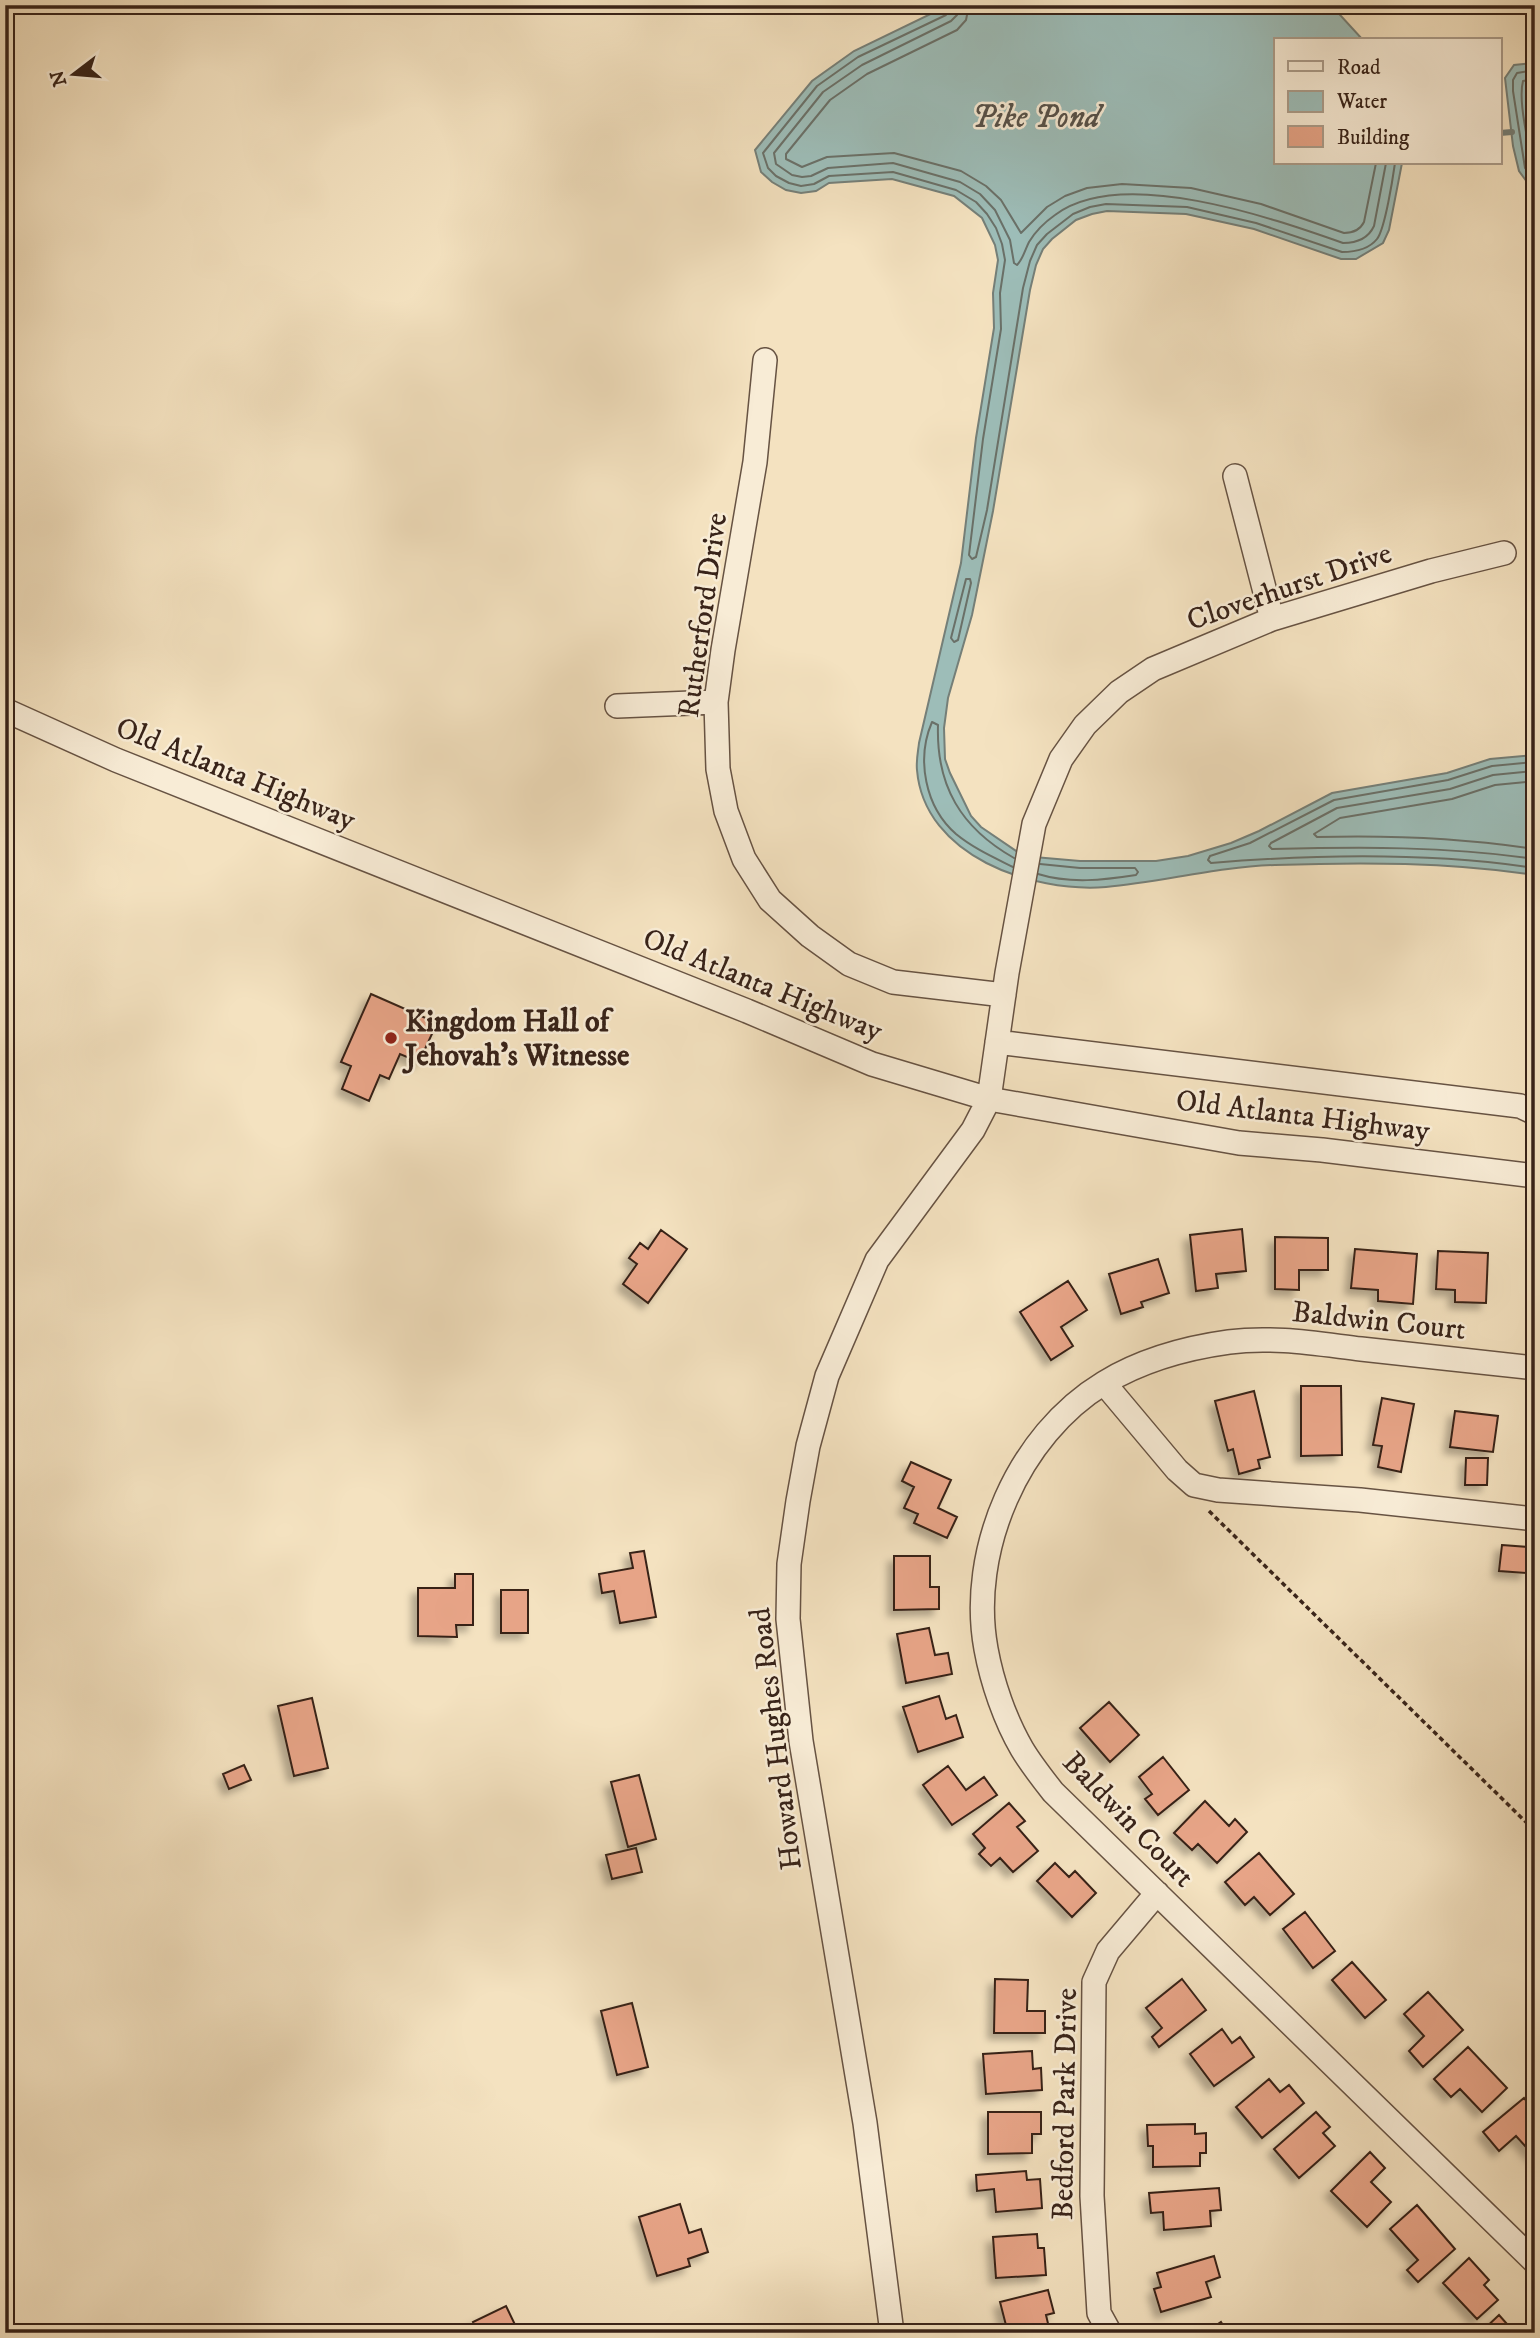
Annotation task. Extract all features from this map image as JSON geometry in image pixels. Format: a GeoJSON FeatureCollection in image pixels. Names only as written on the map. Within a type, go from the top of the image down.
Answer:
{"type":"FeatureCollection","features":[{"type":"Feature","properties":{"kind":"street","name":"Rutherford Drive"},"geometry":{"type":"LineString","coordinates":[[765,360],[755,462],[716,702],[718,769],[726,811],[744,859],[770,900],[810,936],[849,964],[893,982],[1004,996]]}},
{"type":"Feature","properties":{"kind":"street"},"geometry":{"type":"LineString","coordinates":[[1235,477],[1272,619]]}},
{"type":"Feature","properties":{"kind":"street","name":"Cloverhurst Drive"},"geometry":{"type":"LineString","coordinates":[[989,1099],[1034,824],[1060,759],[1085,725],[1119,692],[1153,669],[1272,619],[1431,571],[1504,553]]}},
{"type":"Feature","properties":{"kind":"street"},"geometry":{"type":"LineString","coordinates":[[617,706],[716,702]]}},
{"type":"Feature","properties":{"kind":"street","name":"Old Atlanta Highway"},"geometry":{"type":"LineString","coordinates":[[5,710],[116,760],[747,1011],[872,1064],[989,1099],[1239,1143],[1322,1150],[1535,1176]]}},
{"type":"Feature","properties":{"kind":"street"},"geometry":{"type":"LineString","coordinates":[[997,1041],[1520,1106],[1535,1113]]}},
{"type":"Feature","properties":{"kind":"street","name":"Howard Hughes Road"},"geometry":{"type":"LineString","coordinates":[[892,2333],[864,2123],[801,1741],[788,1619],[789,1564],[808,1446],[827,1376],[850,1319],[877,1260],[973,1130],[989,1099]]}},
{"type":"Feature","properties":{"kind":"street","name":"Baldwin Court"},"geometry":{"type":"LineString","coordinates":[[1535,1368],[1288,1341],[1231,1342],[1170,1353],[1128,1370],[1104,1383],[1060,1419],[1032,1451],[1006,1500],[991,1542],[982,1594],[986,1648],[1000,1698],[1021,1748],[1053,1792],[1535,2262]]}},
{"type":"Feature","properties":{"kind":"street"},"geometry":{"type":"LineString","coordinates":[[1104,1383],[1177,1470],[1194,1485],[1218,1490],[1360,1500],[1535,1519]]}},
{"type":"Feature","properties":{"kind":"street","name":"Bedford Park Drive"},"geometry":{"type":"LineString","coordinates":[[1110,2333],[1099,2313],[1092,2196],[1094,1982],[1108,1951],[1157,1893]]}},
{"type":"Feature","properties":{"kind":"path"},"geometry":{"type":"LineString","coordinates":[[1200,1506],[1219,1521],[1535,1830]]}},
{"type":"Feature","properties":{"kind":"water","name":"Pike Pond"},"geometry":{"type":"Polygon","coordinates":[[[949,5],[1331,5],[1361,38],[1274,38],[1274,164],[1402,164],[1389,230],[1383,243],[1356,259],[1341,259],[1254,229],[1186,214],[1107,211],[1076,220],[1043,249],[1030,290],[993,511],[972,615],[948,698],[944,728],[945,759],[971,816],[981,827],[1019,853],[1080,861],[1156,861],[1188,856],[1231,843],[1332,793],[1447,773],[1490,759],[1535,755],[1535,875],[1437,865],[1308,864],[1253,866],[1127,885],[1077,887],[1046,883],[986,863],[960,846],[939,825],[924,800],[917,770],[917,756],[961,563],[976,438],[994,328],[993,293],[998,260],[995,245],[982,218],[954,196],[892,179],[829,183],[816,191],[801,193],[786,190],[761,172],[755,150],[812,81],[854,51],[949,5]]]}},
{"type":"Feature","properties":{"kind":"water"},"geometry":{"type":"Polygon","coordinates":[[[1535,63],[1535,193],[1519,171],[1513,146],[1505,78],[1514,65],[1535,63]]]}},
{"type":"Feature","properties":{"kind":"building","name":"Kingdom Hall of Jehovah’s Witnesse"},"geometry":{"type":"Polygon","coordinates":[[[371,994],[437,1023],[419,1062],[400,1054],[389,1079],[380,1075],[369,1101],[342,1089],[351,1066],[341,1062],[371,994]]]}},
{"type":"Feature","properties":{"kind":"building"},"geometry":{"type":"Polygon","coordinates":[[[1242,1229],[1246,1271],[1216,1274],[1218,1288],[1196,1291],[1190,1235],[1242,1229]]]}},
{"type":"Feature","properties":{"kind":"building"},"geometry":{"type":"Polygon","coordinates":[[[661,1230],[687,1249],[648,1303],[623,1284],[637,1264],[629,1258],[640,1243],[648,1249],[661,1230]]]}},
{"type":"Feature","properties":{"kind":"building"},"geometry":{"type":"Polygon","coordinates":[[[1275,1237],[1328,1238],[1328,1270],[1299,1270],[1299,1290],[1275,1289],[1275,1237]]]}},
{"type":"Feature","properties":{"kind":"building"},"geometry":{"type":"Polygon","coordinates":[[[1355,1249],[1417,1254],[1413,1304],[1378,1301],[1378,1290],[1351,1288],[1355,1249]]]}},
{"type":"Feature","properties":{"kind":"building"},"geometry":{"type":"Polygon","coordinates":[[[1438,1251],[1488,1253],[1486,1303],[1455,1302],[1455,1290],[1436,1289],[1438,1251]]]}},
{"type":"Feature","properties":{"kind":"building"},"geometry":{"type":"Polygon","coordinates":[[[1158,1259],[1169,1293],[1141,1302],[1143,1307],[1121,1314],[1109,1274],[1158,1259]]]}},
{"type":"Feature","properties":{"kind":"building"},"geometry":{"type":"Polygon","coordinates":[[[1068,1281],[1087,1310],[1061,1327],[1073,1346],[1051,1360],[1020,1312],[1068,1281]]]}},
{"type":"Feature","properties":{"kind":"building"},"geometry":{"type":"Polygon","coordinates":[[[1301,1386],[1341,1386],[1342,1455],[1301,1456],[1301,1386]]]}},
{"type":"Feature","properties":{"kind":"building"},"geometry":{"type":"Polygon","coordinates":[[[1254,1391],[1270,1457],[1258,1460],[1260,1468],[1239,1474],[1233,1449],[1228,1451],[1215,1401],[1254,1391]]]}},
{"type":"Feature","properties":{"kind":"building"},"geometry":{"type":"Polygon","coordinates":[[[1382,1398],[1414,1404],[1401,1472],[1378,1467],[1382,1446],[1373,1445],[1382,1398]]]}},
{"type":"Feature","properties":{"kind":"building"},"geometry":{"type":"Polygon","coordinates":[[[1455,1411],[1498,1416],[1493,1452],[1450,1447],[1455,1411]]]}},
{"type":"Feature","properties":{"kind":"building"},"geometry":{"type":"Polygon","coordinates":[[[1466,1458],[1488,1458],[1487,1485],[1465,1485],[1466,1458]]]}},
{"type":"Feature","properties":{"kind":"building"},"geometry":{"type":"Polygon","coordinates":[[[911,1462],[951,1480],[938,1508],[957,1517],[947,1538],[914,1523],[918,1514],[904,1508],[914,1487],[902,1481],[911,1462]]]}},
{"type":"Feature","properties":{"kind":"building"},"geometry":{"type":"Polygon","coordinates":[[[1502,1545],[1528,1547],[1526,1573],[1499,1571],[1502,1545]]]}},
{"type":"Feature","properties":{"kind":"building"},"geometry":{"type":"Polygon","coordinates":[[[644,1551],[656,1617],[620,1623],[614,1591],[602,1593],[599,1574],[633,1568],[630,1553],[644,1551]]]}},
{"type":"Feature","properties":{"kind":"building"},"geometry":{"type":"Polygon","coordinates":[[[894,1556],[930,1556],[930,1587],[939,1587],[939,1609],[894,1610],[894,1556]]]}},
{"type":"Feature","properties":{"kind":"building"},"geometry":{"type":"Polygon","coordinates":[[[455,1574],[473,1574],[473,1625],[456,1625],[457,1637],[418,1636],[418,1588],[455,1588],[455,1574]]]}},
{"type":"Feature","properties":{"kind":"building"},"geometry":{"type":"Polygon","coordinates":[[[501,1590],[528,1590],[528,1633],[501,1633],[501,1590]]]}},
{"type":"Feature","properties":{"kind":"building"},"geometry":{"type":"Polygon","coordinates":[[[929,1628],[935,1655],[948,1653],[952,1674],[906,1683],[897,1634],[929,1628]]]}},
{"type":"Feature","properties":{"kind":"building"},"geometry":{"type":"Polygon","coordinates":[[[939,1696],[946,1719],[956,1715],[963,1737],[918,1752],[903,1707],[939,1696]]]}},
{"type":"Feature","properties":{"kind":"building"},"geometry":{"type":"Polygon","coordinates":[[[312,1698],[328,1768],[294,1776],[278,1706],[312,1698]]]}},
{"type":"Feature","properties":{"kind":"building"},"geometry":{"type":"Polygon","coordinates":[[[1109,1702],[1139,1735],[1110,1762],[1080,1728],[1109,1702]]]}},
{"type":"Feature","properties":{"kind":"building"},"geometry":{"type":"Polygon","coordinates":[[[1163,1757],[1189,1790],[1158,1815],[1145,1799],[1152,1794],[1139,1777],[1163,1757]]]}},
{"type":"Feature","properties":{"kind":"building"},"geometry":{"type":"Polygon","coordinates":[[[244,1765],[251,1780],[229,1789],[223,1774],[244,1765]]]}},
{"type":"Feature","properties":{"kind":"building"},"geometry":{"type":"Polygon","coordinates":[[[948,1766],[966,1790],[984,1777],[997,1795],[952,1825],[923,1785],[948,1766]]]}},
{"type":"Feature","properties":{"kind":"building"},"geometry":{"type":"Polygon","coordinates":[[[639,1775],[656,1839],[628,1847],[611,1782],[639,1775]]]}},
{"type":"Feature","properties":{"kind":"building"},"geometry":{"type":"Polygon","coordinates":[[[1205,1801],[1229,1826],[1235,1819],[1247,1832],[1217,1863],[1198,1844],[1192,1850],[1174,1833],[1205,1801]]]}},
{"type":"Feature","properties":{"kind":"building"},"geometry":{"type":"Polygon","coordinates":[[[1009,1803],[1025,1821],[1017,1827],[1038,1851],[1013,1872],[1000,1858],[991,1866],[979,1854],[985,1848],[973,1834],[1009,1803]]]}},
{"type":"Feature","properties":{"kind":"building"},"geometry":{"type":"Polygon","coordinates":[[[636,1848],[642,1872],[612,1879],[606,1855],[636,1848]]]}},
{"type":"Feature","properties":{"kind":"building"},"geometry":{"type":"Polygon","coordinates":[[[1259,1853],[1294,1894],[1270,1915],[1254,1897],[1245,1905],[1225,1882],[1259,1853]]]}},
{"type":"Feature","properties":{"kind":"building"},"geometry":{"type":"Polygon","coordinates":[[[1055,1863],[1069,1877],[1075,1871],[1096,1893],[1072,1917],[1037,1881],[1055,1863]]]}},
{"type":"Feature","properties":{"kind":"building"},"geometry":{"type":"Polygon","coordinates":[[[1305,1912],[1335,1951],[1313,1968],[1283,1929],[1305,1912]]]}},
{"type":"Feature","properties":{"kind":"building"},"geometry":{"type":"Polygon","coordinates":[[[1352,1962],[1386,2000],[1365,2018],[1332,1980],[1352,1962]]]}},
{"type":"Feature","properties":{"kind":"building"},"geometry":{"type":"Polygon","coordinates":[[[995,1979],[1028,1980],[1027,2011],[1045,2011],[1045,2033],[994,2033],[995,1979]]]}},
{"type":"Feature","properties":{"kind":"building"},"geometry":{"type":"Polygon","coordinates":[[[1182,1979],[1206,2010],[1159,2047],[1152,2037],[1162,2028],[1146,2008],[1182,1979]]]}},
{"type":"Feature","properties":{"kind":"building"},"geometry":{"type":"Polygon","coordinates":[[[1428,1992],[1463,2030],[1423,2067],[1409,2051],[1424,2036],[1404,2014],[1428,1992]]]}},
{"type":"Feature","properties":{"kind":"building"},"geometry":{"type":"Polygon","coordinates":[[[632,2003],[648,2067],[617,2075],[601,2011],[632,2003]]]}},
{"type":"Feature","properties":{"kind":"building"},"geometry":{"type":"Polygon","coordinates":[[[1222,2029],[1232,2043],[1240,2037],[1254,2057],[1214,2086],[1190,2054],[1222,2029]]]}},
{"type":"Feature","properties":{"kind":"building"},"geometry":{"type":"Polygon","coordinates":[[[1468,2047],[1507,2088],[1482,2112],[1460,2089],[1451,2097],[1434,2079],[1468,2047]]]}},
{"type":"Feature","properties":{"kind":"building"},"geometry":{"type":"Polygon","coordinates":[[[1032,2051],[1033,2069],[1041,2068],[1042,2090],[986,2094],[983,2054],[1032,2051]]]}},
{"type":"Feature","properties":{"kind":"building"},"geometry":{"type":"Polygon","coordinates":[[[1269,2079],[1280,2092],[1289,2085],[1304,2103],[1262,2138],[1236,2107],[1269,2079]]]}},
{"type":"Feature","properties":{"kind":"building"},"geometry":{"type":"Polygon","coordinates":[[[1524,2098],[1535,2111],[1535,2157],[1516,2136],[1499,2151],[1483,2132],[1524,2098]]]}},
{"type":"Feature","properties":{"kind":"building"},"geometry":{"type":"Polygon","coordinates":[[[988,2112],[1041,2112],[1041,2134],[1032,2134],[1032,2153],[988,2154],[988,2112]]]}},
{"type":"Feature","properties":{"kind":"building"},"geometry":{"type":"Polygon","coordinates":[[[1316,2112],[1330,2127],[1323,2133],[1335,2146],[1299,2178],[1274,2149],[1316,2112]]]}},
{"type":"Feature","properties":{"kind":"building"},"geometry":{"type":"Polygon","coordinates":[[[1195,2124],[1195,2134],[1206,2133],[1206,2153],[1200,2153],[1200,2166],[1153,2167],[1153,2146],[1148,2146],[1147,2125],[1195,2124]]]}},
{"type":"Feature","properties":{"kind":"building"},"geometry":{"type":"Polygon","coordinates":[[[1370,2152],[1385,2168],[1371,2182],[1391,2202],[1367,2227],[1331,2191],[1370,2152]]]}},
{"type":"Feature","properties":{"kind":"building"},"geometry":{"type":"Polygon","coordinates":[[[1026,2171],[1027,2180],[1040,2179],[1042,2208],[996,2212],[994,2189],[977,2191],[976,2175],[1026,2171]]]}},
{"type":"Feature","properties":{"kind":"building"},"geometry":{"type":"Polygon","coordinates":[[[1219,2188],[1221,2210],[1210,2211],[1211,2226],[1164,2230],[1163,2212],[1151,2213],[1149,2193],[1219,2188]]]}},
{"type":"Feature","properties":{"kind":"building"},"geometry":{"type":"Polygon","coordinates":[[[680,2204],[689,2233],[701,2229],[708,2252],[688,2259],[690,2266],[657,2276],[639,2217],[680,2204]]]}},
{"type":"Feature","properties":{"kind":"building"},"geometry":{"type":"Polygon","coordinates":[[[1417,2205],[1455,2249],[1418,2282],[1407,2270],[1418,2260],[1390,2229],[1417,2205]]]}},
{"type":"Feature","properties":{"kind":"building"},"geometry":{"type":"Polygon","coordinates":[[[1037,2234],[1038,2248],[1044,2248],[1046,2275],[996,2278],[993,2237],[1037,2234]]]}},
{"type":"Feature","properties":{"kind":"building"},"geometry":{"type":"Polygon","coordinates":[[[1214,2256],[1220,2277],[1206,2282],[1211,2297],[1161,2312],[1154,2289],[1161,2287],[1157,2273],[1214,2256]]]}},
{"type":"Feature","properties":{"kind":"building"},"geometry":{"type":"Polygon","coordinates":[[[1469,2258],[1489,2280],[1484,2285],[1498,2300],[1477,2319],[1443,2283],[1469,2258]]]}},
{"type":"Feature","properties":{"kind":"building"},"geometry":{"type":"Polygon","coordinates":[[[1048,2290],[1054,2313],[1046,2315],[1050,2332],[1008,2333],[1000,2302],[1048,2290]]]}},
{"type":"Feature","properties":{"kind":"building"},"geometry":{"type":"Polygon","coordinates":[[[506,2306],[519,2333],[478,2333],[473,2322],[506,2306]]]}},
{"type":"Feature","properties":{"kind":"building"},"geometry":{"type":"Polygon","coordinates":[[[1499,2315],[1515,2333],[1480,2333],[1499,2315]]]}},
{"type":"Feature","properties":{"kind":"building"},"geometry":{"type":"Polygon","coordinates":[[[1221,2322],[1228,2333],[1205,2333],[1221,2322]]]}},
{"type":"Feature","properties":{"kind":"waterway"},"geometry":{"type":"LineString","coordinates":[[1502,133],[1512,132]]}},
{"type":"Feature","properties":{"kind":"place","name":"Kingdom Hall of Jehovah’s Witnesse"},"geometry":{"type":"Point","coordinates":[391,1038]}}]}
